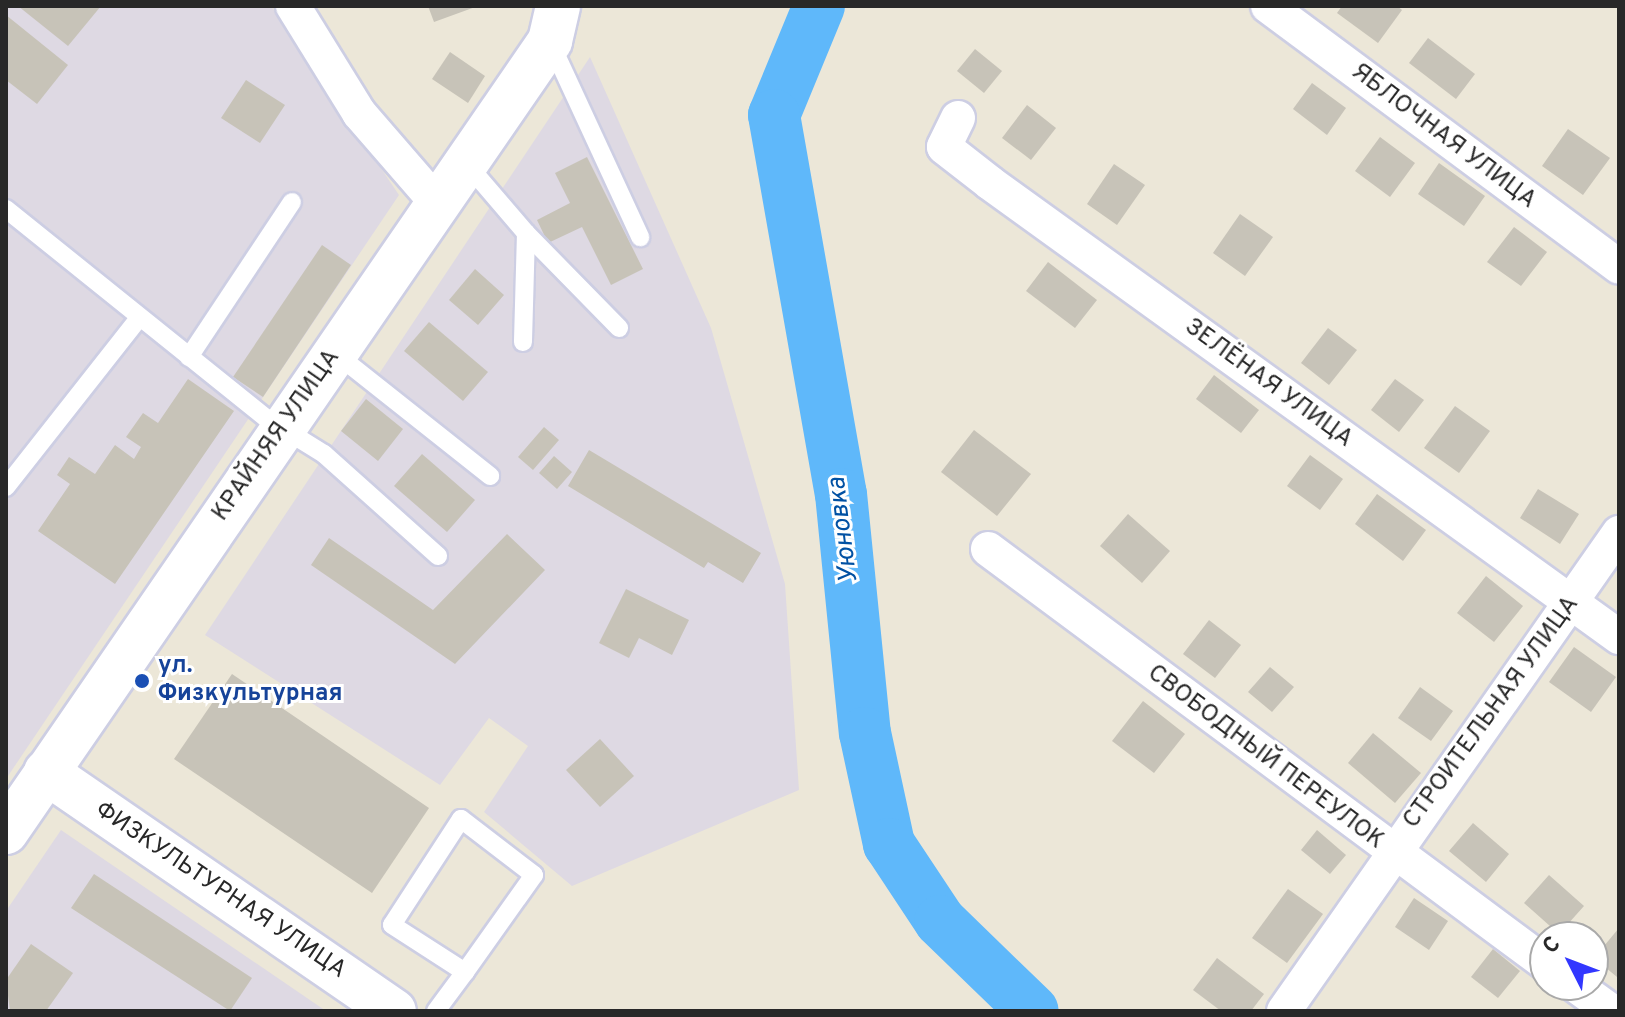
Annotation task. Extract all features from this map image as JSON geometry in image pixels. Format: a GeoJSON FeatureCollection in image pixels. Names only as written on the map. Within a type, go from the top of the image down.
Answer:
{"type":"FeatureCollection","features":[{"type":"Feature","properties":{"kind":"street"},"geometry":{"type":"LineString","coordinates":[[293,6],[359,113],[437,203]]}},
{"type":"Feature","properties":{"kind":"street","name":"ЯБЛОЧНАЯ УЛИЦА"},"geometry":{"type":"LineString","coordinates":[[1268,6],[1619,267]]}},
{"type":"Feature","properties":{"kind":"street","name":"КРАЙНЯЯ УЛИЦА"},"geometry":{"type":"LineString","coordinates":[[21,797],[282,430],[466,163],[554,24]]}},
{"type":"Feature","properties":{"kind":"street","name":"ЗЕЛЁНАЯ УЛИЦА"},"geometry":{"type":"LineString","coordinates":[[958,118],[944,147],[1619,637]]}},
{"type":"Feature","properties":{"kind":"street","name":"СТРОИТЕЛЬНАЯ УЛИЦА"},"geometry":{"type":"LineString","coordinates":[[1284,1011],[1619,533]]}},
{"type":"Feature","properties":{"kind":"street","name":"СВОБОДНЫЙ ПЕРЕУЛОК"},"geometry":{"type":"LineString","coordinates":[[988,549],[1392,853],[1529,951]]}},
{"type":"Feature","properties":{"kind":"street","name":"ФИЗКУЛЬТУРНАЯ УЛИЦА"},"geometry":{"type":"LineString","coordinates":[[21,797],[394,1011]]}},
{"type":"Feature","properties":{"kind":"lane"},"geometry":{"type":"LineString","coordinates":[[554,24],[640,237]]}},
{"type":"Feature","properties":{"kind":"lane"},"geometry":{"type":"LineString","coordinates":[[466,163],[526,233],[619,328]]}},
{"type":"Feature","properties":{"kind":"lane"},"geometry":{"type":"LineString","coordinates":[[189,357],[292,202]]}},
{"type":"Feature","properties":{"kind":"lane"},"geometry":{"type":"LineString","coordinates":[[6,209],[282,430],[324,454],[438,556]]}},
{"type":"Feature","properties":{"kind":"lane"},"geometry":{"type":"LineString","coordinates":[[523,342],[526,233]]}},
{"type":"Feature","properties":{"kind":"lane"},"geometry":{"type":"LineString","coordinates":[[6,487],[140,317]]}},
{"type":"Feature","properties":{"kind":"lane"},"geometry":{"type":"LineString","coordinates":[[335,353],[490,476]]}},
{"type":"Feature","properties":{"kind":"lane"},"geometry":{"type":"LineString","coordinates":[[436,1011],[465,972],[534,875],[461,819],[392,925],[465,972]]}},
{"type":"Feature","properties":{"kind":"shaded area"},"geometry":{"type":"Polygon","coordinates":[[[6,6],[271,6],[399,195],[6,779],[6,6]]]}},
{"type":"Feature","properties":{"kind":"shaded area"},"geometry":{"type":"Polygon","coordinates":[[[590,57],[711,328],[785,584],[799,790],[572,886],[484,812],[528,746],[489,718],[440,785],[205,635],[590,57]]]}},
{"type":"Feature","properties":{"kind":"shaded area"},"geometry":{"type":"Polygon","coordinates":[[[61,830],[326,1011],[6,1011],[6,911],[61,830]]]}},
{"type":"Feature","properties":{"kind":"building"},"geometry":{"type":"Polygon","coordinates":[[[18,6],[101,6],[68,46],[18,6]]]}},
{"type":"Feature","properties":{"kind":"building"},"geometry":{"type":"Polygon","coordinates":[[[428,6],[478,6],[434,22],[428,6]]]}},
{"type":"Feature","properties":{"kind":"building"},"geometry":{"type":"Polygon","coordinates":[[[1342,6],[1397,6],[1402,10],[1378,43],[1337,13],[1342,6]]]}},
{"type":"Feature","properties":{"kind":"building"},"geometry":{"type":"Polygon","coordinates":[[[6,15],[68,65],[37,104],[6,80],[6,15]]]}},
{"type":"Feature","properties":{"kind":"building"},"geometry":{"type":"Polygon","coordinates":[[[1428,38],[1475,74],[1456,99],[1409,63],[1428,38]]]}},
{"type":"Feature","properties":{"kind":"building"},"geometry":{"type":"Polygon","coordinates":[[[975,49],[1002,71],[984,93],[957,71],[975,49]]]}},
{"type":"Feature","properties":{"kind":"building"},"geometry":{"type":"Polygon","coordinates":[[[450,52],[485,76],[468,103],[432,79],[450,52]]]}},
{"type":"Feature","properties":{"kind":"building"},"geometry":{"type":"Polygon","coordinates":[[[246,80],[285,105],[260,143],[221,118],[246,80]]]}},
{"type":"Feature","properties":{"kind":"building"},"geometry":{"type":"Polygon","coordinates":[[[1312,83],[1346,108],[1327,135],[1293,109],[1312,83]]]}},
{"type":"Feature","properties":{"kind":"building"},"geometry":{"type":"Polygon","coordinates":[[[1027,105],[1056,128],[1031,160],[1002,138],[1027,105]]]}},
{"type":"Feature","properties":{"kind":"building"},"geometry":{"type":"Polygon","coordinates":[[[1568,129],[1610,158],[1583,195],[1542,166],[1568,129]]]}},
{"type":"Feature","properties":{"kind":"building"},"geometry":{"type":"Polygon","coordinates":[[[1380,137],[1415,163],[1390,197],[1355,171],[1380,137]]]}},
{"type":"Feature","properties":{"kind":"building"},"geometry":{"type":"Polygon","coordinates":[[[587,157],[643,269],[611,285],[582,227],[548,243],[537,220],[570,203],[555,173],[587,157]]]}},
{"type":"Feature","properties":{"kind":"building"},"geometry":{"type":"Polygon","coordinates":[[[1439,163],[1485,196],[1464,226],[1418,194],[1439,163]]]}},
{"type":"Feature","properties":{"kind":"building"},"geometry":{"type":"Polygon","coordinates":[[[1114,164],[1145,185],[1117,225],[1087,204],[1114,164]]]}},
{"type":"Feature","properties":{"kind":"building"},"geometry":{"type":"Polygon","coordinates":[[[1240,214],[1273,237],[1245,276],[1213,253],[1240,214]]]}},
{"type":"Feature","properties":{"kind":"building"},"geometry":{"type":"Polygon","coordinates":[[[1514,227],[1547,252],[1521,286],[1487,262],[1514,227]]]}},
{"type":"Feature","properties":{"kind":"building"},"geometry":{"type":"Polygon","coordinates":[[[322,245],[351,265],[263,397],[233,377],[322,245]]]}},
{"type":"Feature","properties":{"kind":"building"},"geometry":{"type":"Polygon","coordinates":[[[1048,262],[1097,300],[1075,328],[1026,291],[1048,262]]]}},
{"type":"Feature","properties":{"kind":"building"},"geometry":{"type":"Polygon","coordinates":[[[475,269],[504,295],[478,325],[449,300],[475,269]]]}},
{"type":"Feature","properties":{"kind":"building"},"geometry":{"type":"Polygon","coordinates":[[[429,322],[488,372],[463,401],[404,351],[429,322]]]}},
{"type":"Feature","properties":{"kind":"building"},"geometry":{"type":"Polygon","coordinates":[[[1328,328],[1357,350],[1329,385],[1301,363],[1328,328]]]}},
{"type":"Feature","properties":{"kind":"building"},"geometry":{"type":"Polygon","coordinates":[[[1214,375],[1259,410],[1241,433],[1196,399],[1214,375]]]}},
{"type":"Feature","properties":{"kind":"building"},"geometry":{"type":"Polygon","coordinates":[[[188,379],[234,411],[115,584],[38,531],[70,484],[57,475],[69,457],[95,474],[115,445],[134,459],[141,447],[126,437],[143,413],[158,423],[188,379]]]}},
{"type":"Feature","properties":{"kind":"building"},"geometry":{"type":"Polygon","coordinates":[[[1395,379],[1424,400],[1399,432],[1371,410],[1395,379]]]}},
{"type":"Feature","properties":{"kind":"building"},"geometry":{"type":"Polygon","coordinates":[[[366,399],[403,429],[378,461],[341,431],[366,399]]]}},
{"type":"Feature","properties":{"kind":"building"},"geometry":{"type":"Polygon","coordinates":[[[1455,406],[1490,431],[1459,473],[1424,448],[1455,406]]]}},
{"type":"Feature","properties":{"kind":"building"},"geometry":{"type":"Polygon","coordinates":[[[544,427],[559,440],[533,470],[518,457],[544,427]]]}},
{"type":"Feature","properties":{"kind":"building"},"geometry":{"type":"Polygon","coordinates":[[[974,430],[1031,474],[997,516],[941,472],[974,430]]]}},
{"type":"Feature","properties":{"kind":"building"},"geometry":{"type":"Polygon","coordinates":[[[589,450],[761,553],[743,583],[708,562],[704,568],[568,486],[589,450]]]}},
{"type":"Feature","properties":{"kind":"building"},"geometry":{"type":"Polygon","coordinates":[[[422,454],[475,500],[447,532],[394,486],[422,454]]]}},
{"type":"Feature","properties":{"kind":"building"},"geometry":{"type":"Polygon","coordinates":[[[1310,455],[1343,479],[1320,510],[1287,486],[1310,455]]]}},
{"type":"Feature","properties":{"kind":"building"},"geometry":{"type":"Polygon","coordinates":[[[554,456],[572,472],[557,489],[539,473],[554,456]]]}},
{"type":"Feature","properties":{"kind":"building"},"geometry":{"type":"Polygon","coordinates":[[[1538,489],[1579,514],[1560,544],[1520,518],[1538,489]]]}},
{"type":"Feature","properties":{"kind":"building"},"geometry":{"type":"Polygon","coordinates":[[[1377,494],[1426,530],[1403,561],[1355,524],[1377,494]]]}},
{"type":"Feature","properties":{"kind":"building"},"geometry":{"type":"Polygon","coordinates":[[[1128,514],[1170,551],[1142,583],[1100,546],[1128,514]]]}},
{"type":"Feature","properties":{"kind":"building"},"geometry":{"type":"Polygon","coordinates":[[[507,534],[545,570],[455,664],[311,565],[329,538],[433,610],[507,534]]]}},
{"type":"Feature","properties":{"kind":"building"},"geometry":{"type":"Polygon","coordinates":[[[1486,576],[1523,606],[1494,642],[1457,613],[1486,576]]]}},
{"type":"Feature","properties":{"kind":"building"},"geometry":{"type":"Polygon","coordinates":[[[626,589],[689,620],[672,655],[639,638],[629,658],[599,643],[626,589]]]}},
{"type":"Feature","properties":{"kind":"building"},"geometry":{"type":"Polygon","coordinates":[[[1209,620],[1241,645],[1215,678],[1183,654],[1209,620]]]}},
{"type":"Feature","properties":{"kind":"building"},"geometry":{"type":"Polygon","coordinates":[[[1574,647],[1616,677],[1591,712],[1549,682],[1574,647]]]}},
{"type":"Feature","properties":{"kind":"building"},"geometry":{"type":"Polygon","coordinates":[[[1270,667],[1294,687],[1272,712],[1248,692],[1270,667]]]}},
{"type":"Feature","properties":{"kind":"building"},"geometry":{"type":"Polygon","coordinates":[[[232,674],[429,808],[372,893],[174,759],[232,674]]]}},
{"type":"Feature","properties":{"kind":"building"},"geometry":{"type":"Polygon","coordinates":[[[1420,687],[1453,711],[1431,741],[1398,718],[1420,687]]]}},
{"type":"Feature","properties":{"kind":"building"},"geometry":{"type":"Polygon","coordinates":[[[1143,701],[1185,734],[1154,773],[1112,741],[1143,701]]]}},
{"type":"Feature","properties":{"kind":"building"},"geometry":{"type":"Polygon","coordinates":[[[1373,733],[1421,773],[1395,803],[1348,763],[1373,733]]]}},
{"type":"Feature","properties":{"kind":"building"},"geometry":{"type":"Polygon","coordinates":[[[600,739],[634,776],[600,807],[566,770],[600,739]]]}},
{"type":"Feature","properties":{"kind":"building"},"geometry":{"type":"Polygon","coordinates":[[[1473,823],[1509,854],[1486,882],[1449,851],[1473,823]]]}},
{"type":"Feature","properties":{"kind":"building"},"geometry":{"type":"Polygon","coordinates":[[[1317,830],[1346,855],[1330,874],[1301,850],[1317,830]]]}},
{"type":"Feature","properties":{"kind":"building"},"geometry":{"type":"Polygon","coordinates":[[[94,874],[252,978],[230,1011],[71,908],[94,874]]]}},
{"type":"Feature","properties":{"kind":"building"},"geometry":{"type":"Polygon","coordinates":[[[1549,875],[1584,906],[1571,921],[1544,921],[1524,903],[1549,875]]]}},
{"type":"Feature","properties":{"kind":"building"},"geometry":{"type":"Polygon","coordinates":[[[1288,889],[1323,914],[1287,963],[1252,938],[1288,889]]]}},
{"type":"Feature","properties":{"kind":"building"},"geometry":{"type":"Polygon","coordinates":[[[1414,898],[1448,921],[1429,950],[1395,927],[1414,898]]]}},
{"type":"Feature","properties":{"kind":"building"},"geometry":{"type":"Polygon","coordinates":[[[1619,928],[1617,977],[1609,970],[1609,940],[1619,928]]]}},
{"type":"Feature","properties":{"kind":"building"},"geometry":{"type":"Polygon","coordinates":[[[31,944],[73,973],[46,1011],[10,1011],[6,980],[31,944]]]}},
{"type":"Feature","properties":{"kind":"building"},"geometry":{"type":"Polygon","coordinates":[[[1493,949],[1520,971],[1498,998],[1471,977],[1493,949]]]}},
{"type":"Feature","properties":{"kind":"building"},"geometry":{"type":"Polygon","coordinates":[[[1217,958],[1264,994],[1251,1011],[1221,1011],[1193,990],[1217,958]]]}},
{"type":"Feature","properties":{"kind":"waterway","name":"Уюновка"},"geometry":{"type":"LineString","coordinates":[[819,6],[774,115],[841,494],[865,733],[889,844],[940,921],[1033,1011]]}},
{"type":"Feature","properties":{"kind":"place","name":"ул. Физкультурная"},"geometry":{"type":"Point","coordinates":[142,681]}}]}
